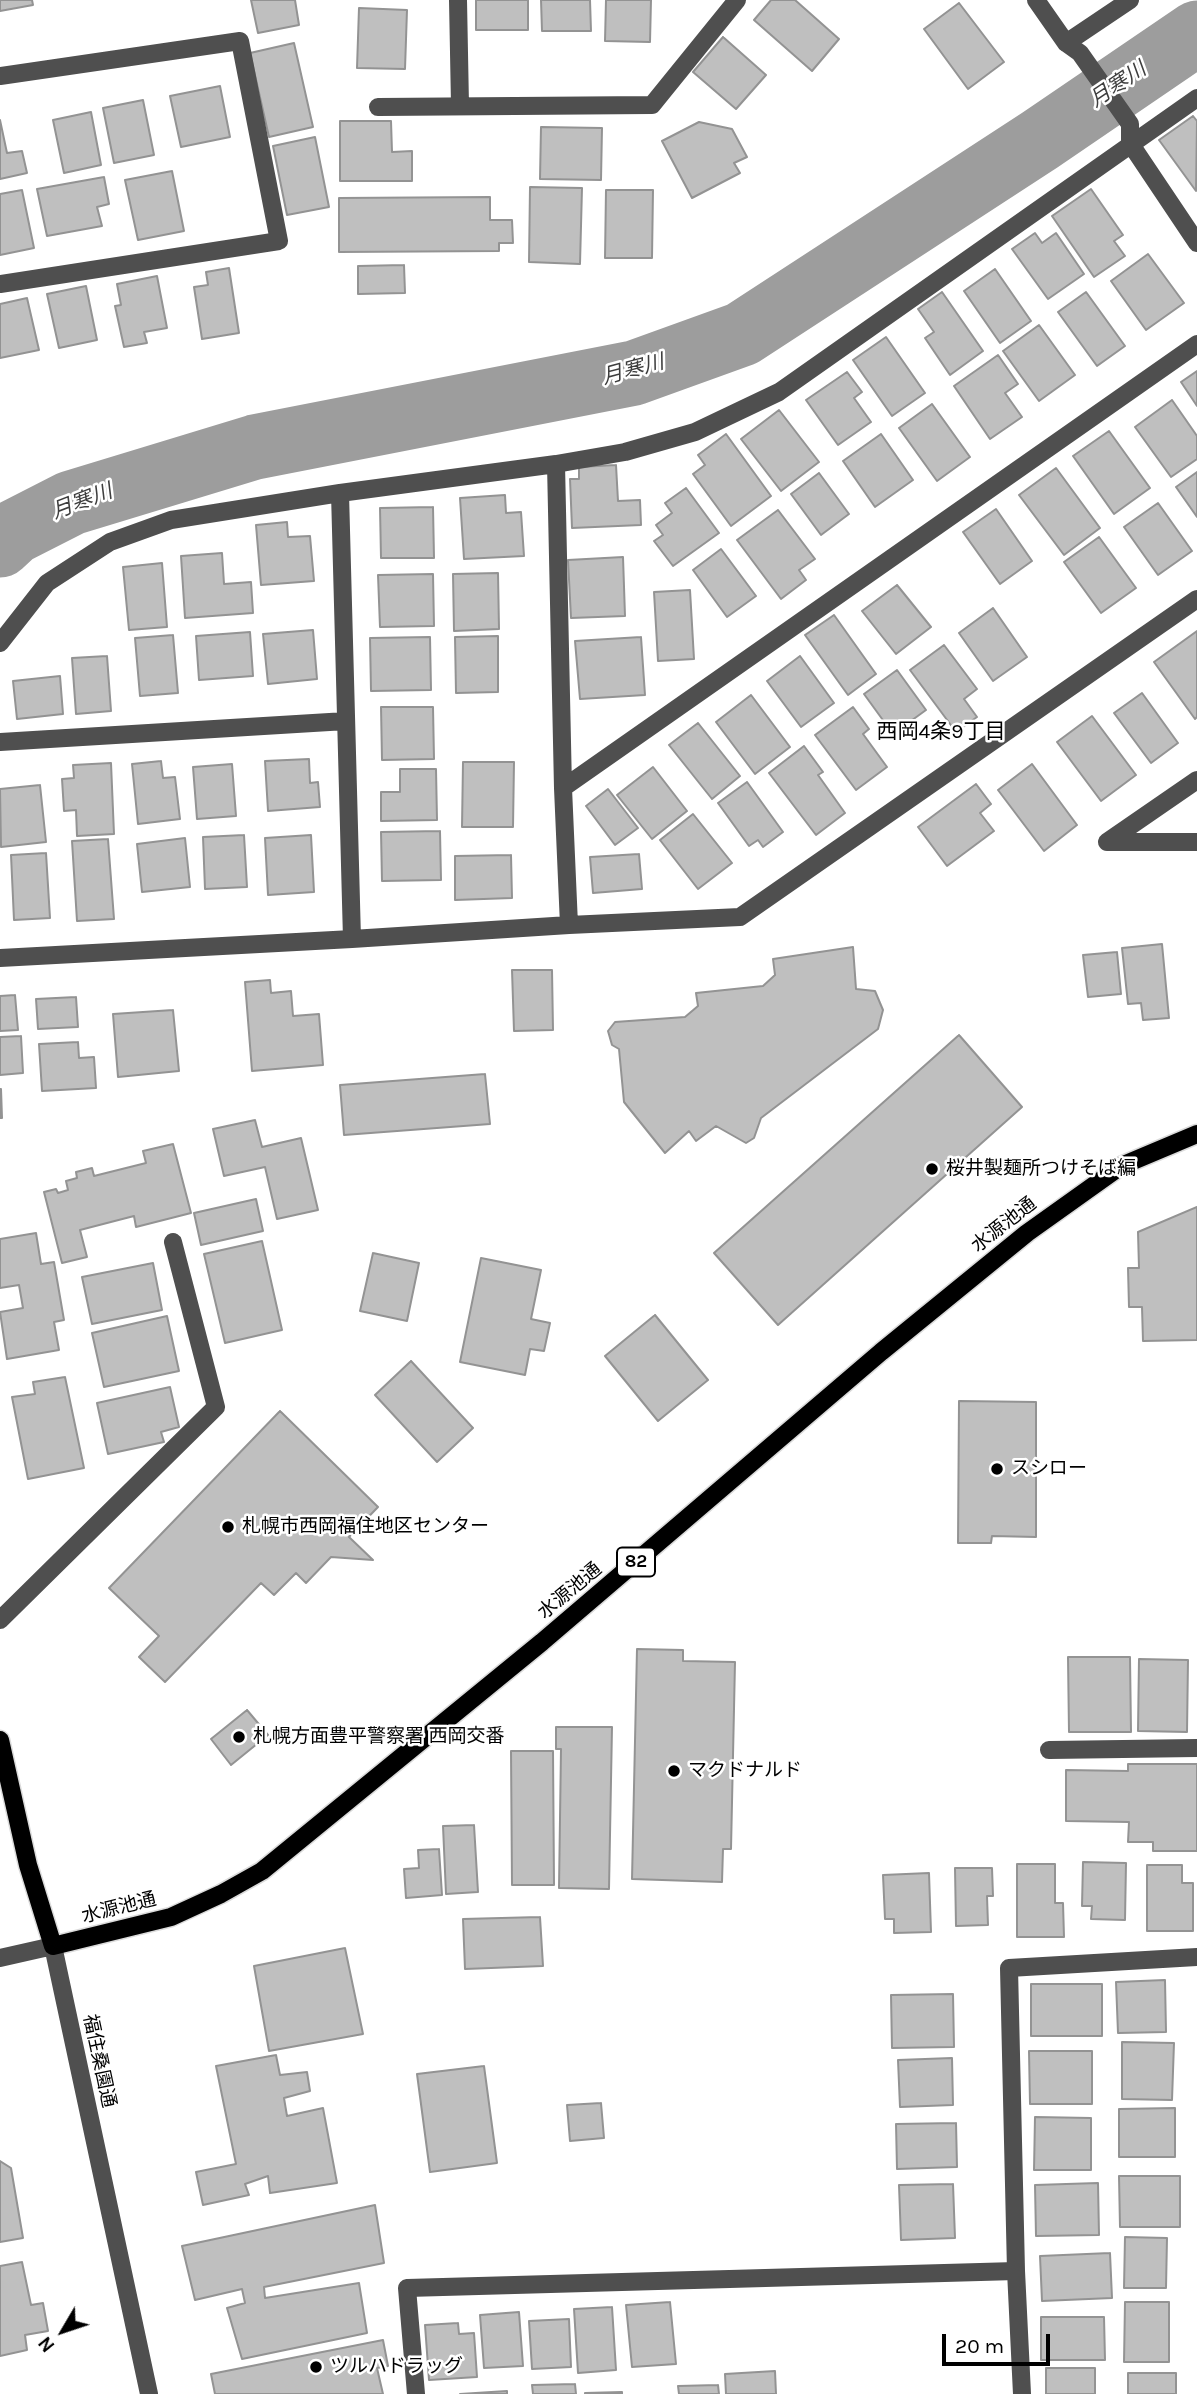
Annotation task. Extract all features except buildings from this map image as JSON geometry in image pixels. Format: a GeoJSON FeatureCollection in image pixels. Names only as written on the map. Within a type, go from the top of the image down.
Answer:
{"type":"FeatureCollection","features":[{"type":"Feature","properties":{"kind":"main road","name":"水源池通"},"geometry":{"type":"LineString","coordinates":[[53,1946],[171,1917],[262,1871],[542,1642],[881,1352],[1027,1233],[1121,1166],[1197,1134]]}},
{"type":"Feature","properties":{"kind":"main road","name":"福住桑園通"},"geometry":{"type":"LineString","coordinates":[[0,1740],[29,1865],[53,1946]]}},
{"type":"Feature","properties":{"kind":"street"},"geometry":{"type":"LineString","coordinates":[[458,0],[460,105]]}},
{"type":"Feature","properties":{"kind":"street"},"geometry":{"type":"LineString","coordinates":[[378,107],[652,105],[737,0]]}},
{"type":"Feature","properties":{"kind":"street"},"geometry":{"type":"LineString","coordinates":[[1036,0],[1073,48],[1130,134],[1197,243]]}},
{"type":"Feature","properties":{"kind":"street"},"geometry":{"type":"LineString","coordinates":[[1073,48],[1130,0]]}},
{"type":"Feature","properties":{"kind":"street"},"geometry":{"type":"LineString","coordinates":[[0,76],[240,41],[279,242],[0,284]]}},
{"type":"Feature","properties":{"kind":"street"},"geometry":{"type":"LineString","coordinates":[[0,643],[47,583],[110,542],[170,520],[340,493],[556,464],[625,452],[695,432],[779,392],[1130,134],[1197,98]]}},
{"type":"Feature","properties":{"kind":"street"},"geometry":{"type":"LineString","coordinates":[[563,788],[1197,344]]}},
{"type":"Feature","properties":{"kind":"street"},"geometry":{"type":"LineString","coordinates":[[556,464],[563,788],[569,925]]}},
{"type":"Feature","properties":{"kind":"street"},"geometry":{"type":"LineString","coordinates":[[340,493],[352,939]]}},
{"type":"Feature","properties":{"kind":"street"},"geometry":{"type":"LineString","coordinates":[[0,958],[740,917],[1197,599]]}},
{"type":"Feature","properties":{"kind":"street"},"geometry":{"type":"LineString","coordinates":[[0,741],[346,721]]}},
{"type":"Feature","properties":{"kind":"street"},"geometry":{"type":"LineString","coordinates":[[1197,780],[1107,842],[1197,842]]}},
{"type":"Feature","properties":{"kind":"street"},"geometry":{"type":"LineString","coordinates":[[0,1620],[216,1407],[173,1242]]}},
{"type":"Feature","properties":{"kind":"street"},"geometry":{"type":"LineString","coordinates":[[1049,1750],[1197,1748]]}},
{"type":"Feature","properties":{"kind":"street","name":"水源池通"},"geometry":{"type":"LineString","coordinates":[[0,1958],[53,1946]]}},
{"type":"Feature","properties":{"kind":"street","name":"福住桑園通"},"geometry":{"type":"LineString","coordinates":[[53,1946],[149,2394]]}},
{"type":"Feature","properties":{"kind":"street"},"geometry":{"type":"LineString","coordinates":[[1022,2394],[1016,2271],[1009,1968],[1197,1957]]}},
{"type":"Feature","properties":{"kind":"street"},"geometry":{"type":"LineString","coordinates":[[416,2394],[407,2288],[1016,2271]]}},
{"type":"Feature","properties":{"kind":"waterway","name":"月寒川"},"geometry":{"type":"LineString","coordinates":[[0,545],[14,532],[71,503],[255,447],[634,373],[742,334],[1040,140],[1197,33]]}},
{"type":"Feature","properties":{"kind":"place","name":"桜井製麺所つけそば編"},"geometry":{"type":"Point","coordinates":[932,1169]}},
{"type":"Feature","properties":{"kind":"place","name":"スシロー"},"geometry":{"type":"Point","coordinates":[997,1469]}},
{"type":"Feature","properties":{"kind":"place","name":"札幌市西岡福住地区センター"},"geometry":{"type":"Point","coordinates":[228,1527]}},
{"type":"Feature","properties":{"kind":"place","name":"札幌方面豊平警察署 西岡交番"},"geometry":{"type":"Point","coordinates":[239,1737]}},
{"type":"Feature","properties":{"kind":"place","name":"マクドナルド"},"geometry":{"type":"Point","coordinates":[674,1771]}},
{"type":"Feature","properties":{"kind":"place","name":"ツルハドラッグ"},"geometry":{"type":"Point","coordinates":[316,2367]}},
{"type":"Feature","properties":{"kind":"district","name":"西岡4条9丁目"},"geometry":{"type":"Point","coordinates":[941,732]}}]}
